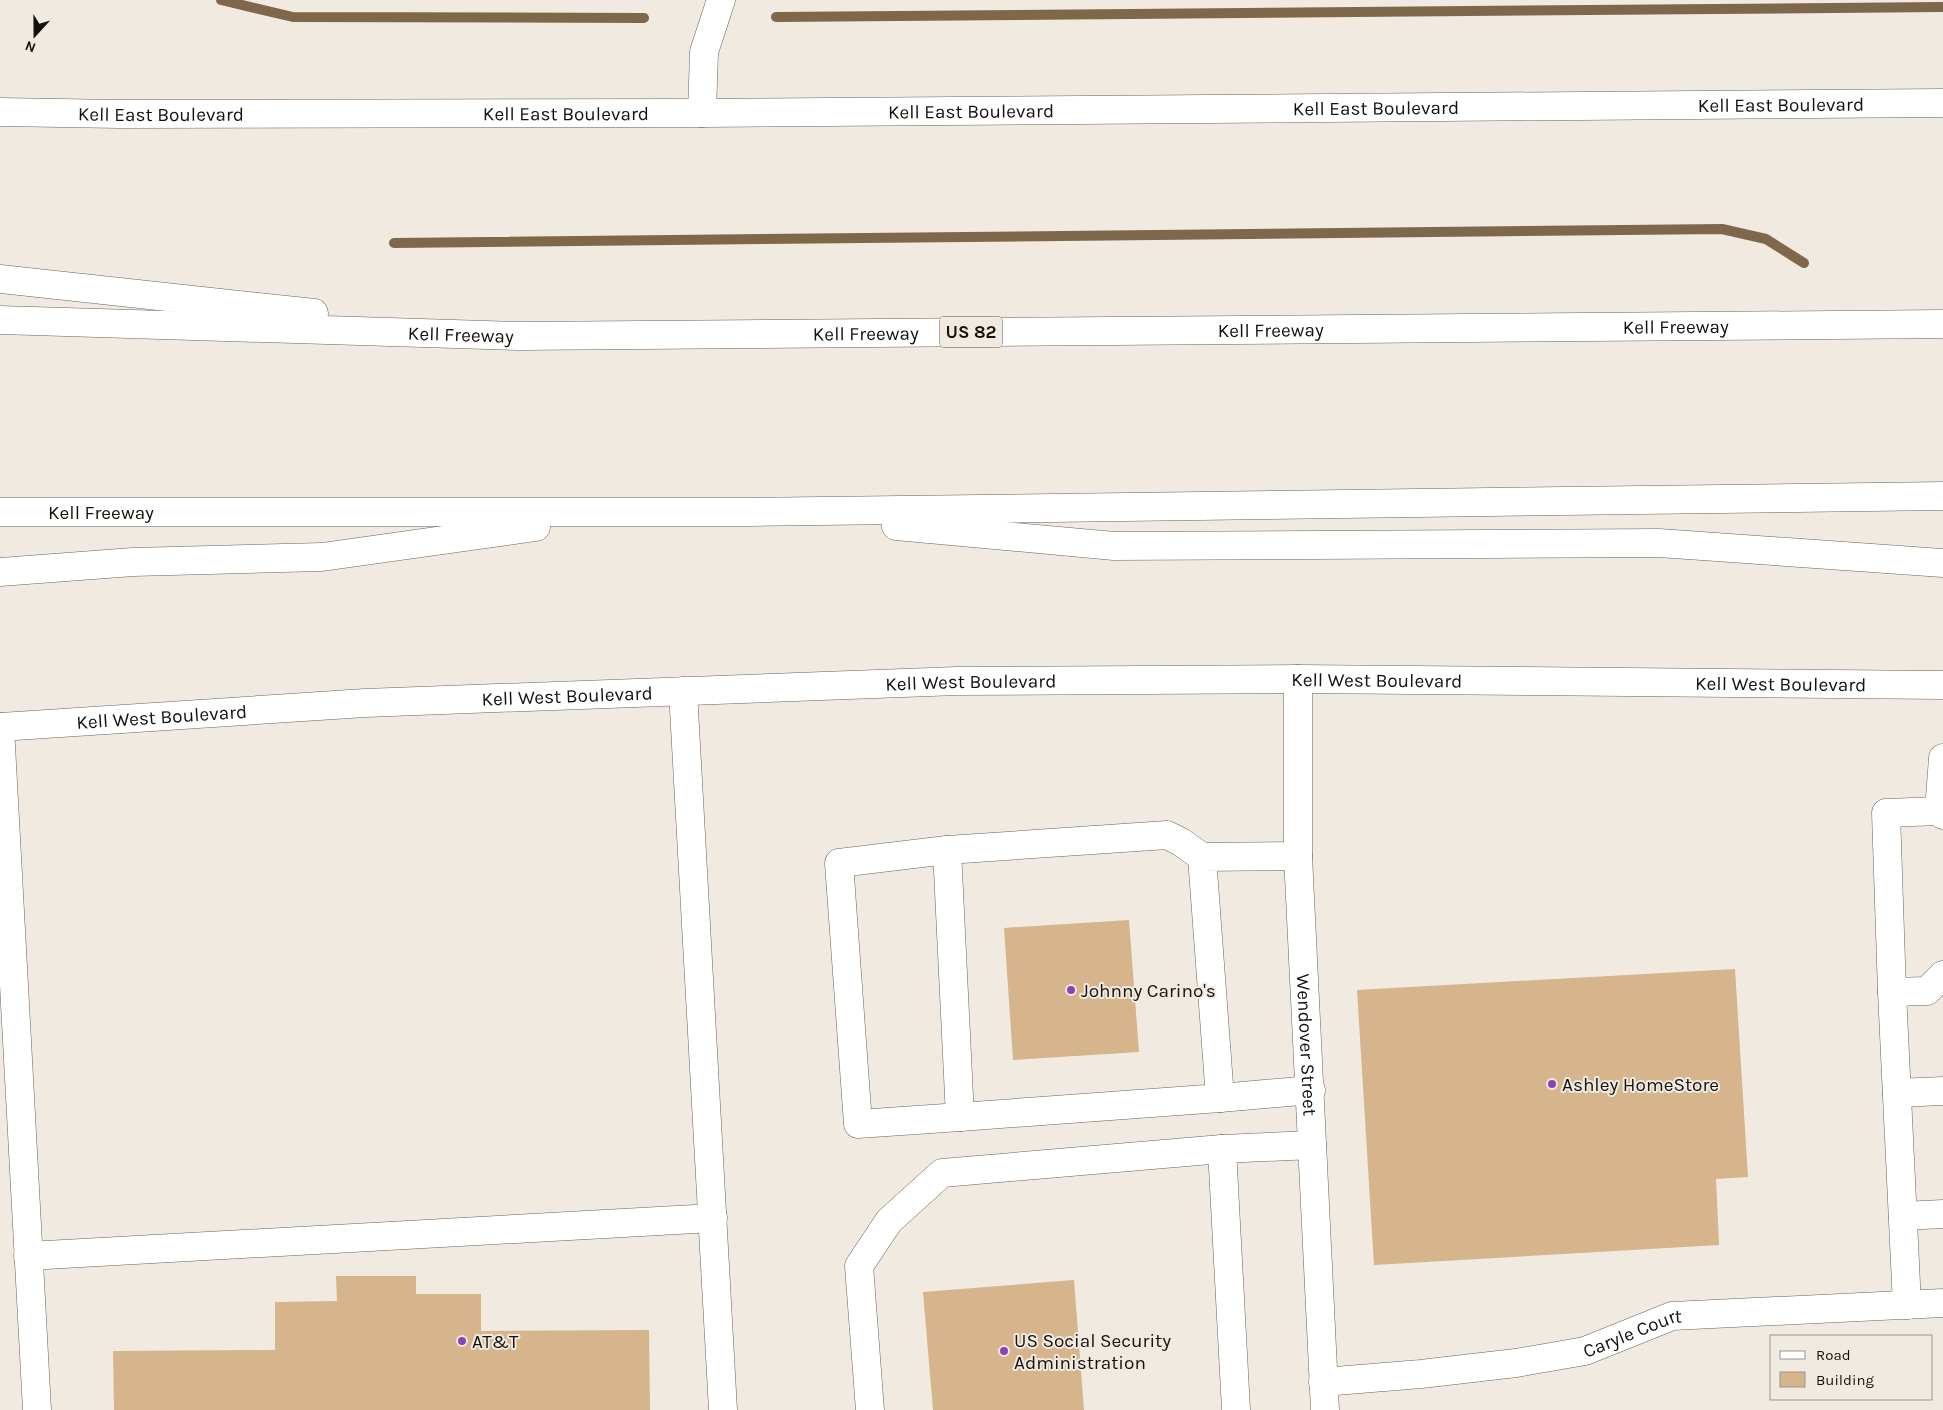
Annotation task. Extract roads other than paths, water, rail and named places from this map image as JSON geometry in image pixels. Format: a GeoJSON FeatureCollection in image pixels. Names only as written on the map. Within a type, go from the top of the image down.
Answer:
{"type":"FeatureCollection","features":[{"type":"Feature","properties":{"kind":"main road"},"geometry":{"type":"LineString","coordinates":[[702,113],[704,52],[721,0]]}},
{"type":"Feature","properties":{"kind":"main road","name":"Kell East Boulevard"},"geometry":{"type":"LineString","coordinates":[[0,112],[119,114],[702,113],[1943,102]]}},
{"type":"Feature","properties":{"kind":"main road"},"geometry":{"type":"LineString","coordinates":[[0,278],[520,336]]}},
{"type":"Feature","properties":{"kind":"main road","name":"Kell Freeway"},"geometry":{"type":"LineString","coordinates":[[0,320],[520,336],[1943,324]]}},
{"type":"Feature","properties":{"kind":"main road","name":"Kell Freeway"},"geometry":{"type":"LineString","coordinates":[[0,512],[635,513],[1943,496]]}},
{"type":"Feature","properties":{"kind":"main road"},"geometry":{"type":"LineString","coordinates":[[750,512],[1114,546],[1659,543],[1943,563]]}},
{"type":"Feature","properties":{"kind":"main road"},"geometry":{"type":"LineString","coordinates":[[0,572],[133,562],[322,557],[635,513]]}},
{"type":"Feature","properties":{"kind":"main road","name":"Kell West Boulevard"},"geometry":{"type":"LineString","coordinates":[[0,727],[366,703],[957,680],[1298,679],[1943,685]]}},
{"type":"Feature","properties":{"kind":"main road","name":"Wendover Street"},"geometry":{"type":"LineString","coordinates":[[1298,679],[1298,856],[1311,1090],[1325,1410]]}},
{"type":"Feature","properties":{"kind":"main road"},"geometry":{"type":"LineString","coordinates":[[684,691],[723,1410]]}},
{"type":"Feature","properties":{"kind":"main road"},"geometry":{"type":"LineString","coordinates":[[0,727],[37,1410]]}},
{"type":"Feature","properties":{"kind":"main road"},"geometry":{"type":"LineString","coordinates":[[1907,1305],[1892,992],[1886,813],[1941,812],[1943,758]]}},
{"type":"Feature","properties":{"kind":"main road"},"geometry":{"type":"LineString","coordinates":[[1298,856],[1202,857],[1167,835],[947,850],[839,863],[858,1124],[1311,1090]]}},
{"type":"Feature","properties":{"kind":"main road"},"geometry":{"type":"LineString","coordinates":[[947,850],[960,1117]]}},
{"type":"Feature","properties":{"kind":"main road"},"geometry":{"type":"LineString","coordinates":[[1202,857],[1220,1098]]}},
{"type":"Feature","properties":{"kind":"main road"},"geometry":{"type":"LineString","coordinates":[[1892,992],[1927,991],[1943,975]]}},
{"type":"Feature","properties":{"kind":"main road"},"geometry":{"type":"LineString","coordinates":[[1897,1093],[1943,1091]]}},
{"type":"Feature","properties":{"kind":"main road"},"geometry":{"type":"LineString","coordinates":[[870,1410],[859,1266],[889,1221],[942,1173],[1222,1149],[1312,1145]]}},
{"type":"Feature","properties":{"kind":"main road"},"geometry":{"type":"LineString","coordinates":[[1222,1149],[1236,1410]]}},
{"type":"Feature","properties":{"kind":"main road"},"geometry":{"type":"LineString","coordinates":[[1903,1216],[1943,1214]]}},
{"type":"Feature","properties":{"kind":"main road"},"geometry":{"type":"LineString","coordinates":[[28,1256],[713,1218]]}},
{"type":"Feature","properties":{"kind":"main road","name":"Caryle Court"},"geometry":{"type":"LineString","coordinates":[[1323,1382],[1430,1373],[1516,1363],[1585,1350],[1672,1316],[1943,1304]]}},
{"type":"Feature","properties":{"kind":"waterway"},"geometry":{"type":"LineString","coordinates":[[221,0],[293,17],[644,18]]}},
{"type":"Feature","properties":{"kind":"waterway"},"geometry":{"type":"LineString","coordinates":[[776,17],[1943,7]]}},
{"type":"Feature","properties":{"kind":"waterway"},"geometry":{"type":"LineString","coordinates":[[394,243],[1722,229],[1766,239],[1804,263]]}},
{"type":"Feature","properties":{"kind":"place","name":"Johnny Carino's"},"geometry":{"type":"Point","coordinates":[1071,990]}},
{"type":"Feature","properties":{"kind":"place","name":"Ashley HomeStore"},"geometry":{"type":"Point","coordinates":[1552,1084]}},
{"type":"Feature","properties":{"kind":"place","name":"AT&T"},"geometry":{"type":"Point","coordinates":[462,1341]}},
{"type":"Feature","properties":{"kind":"place","name":"US Social Security Administration"},"geometry":{"type":"Point","coordinates":[1004,1351]}}]}
